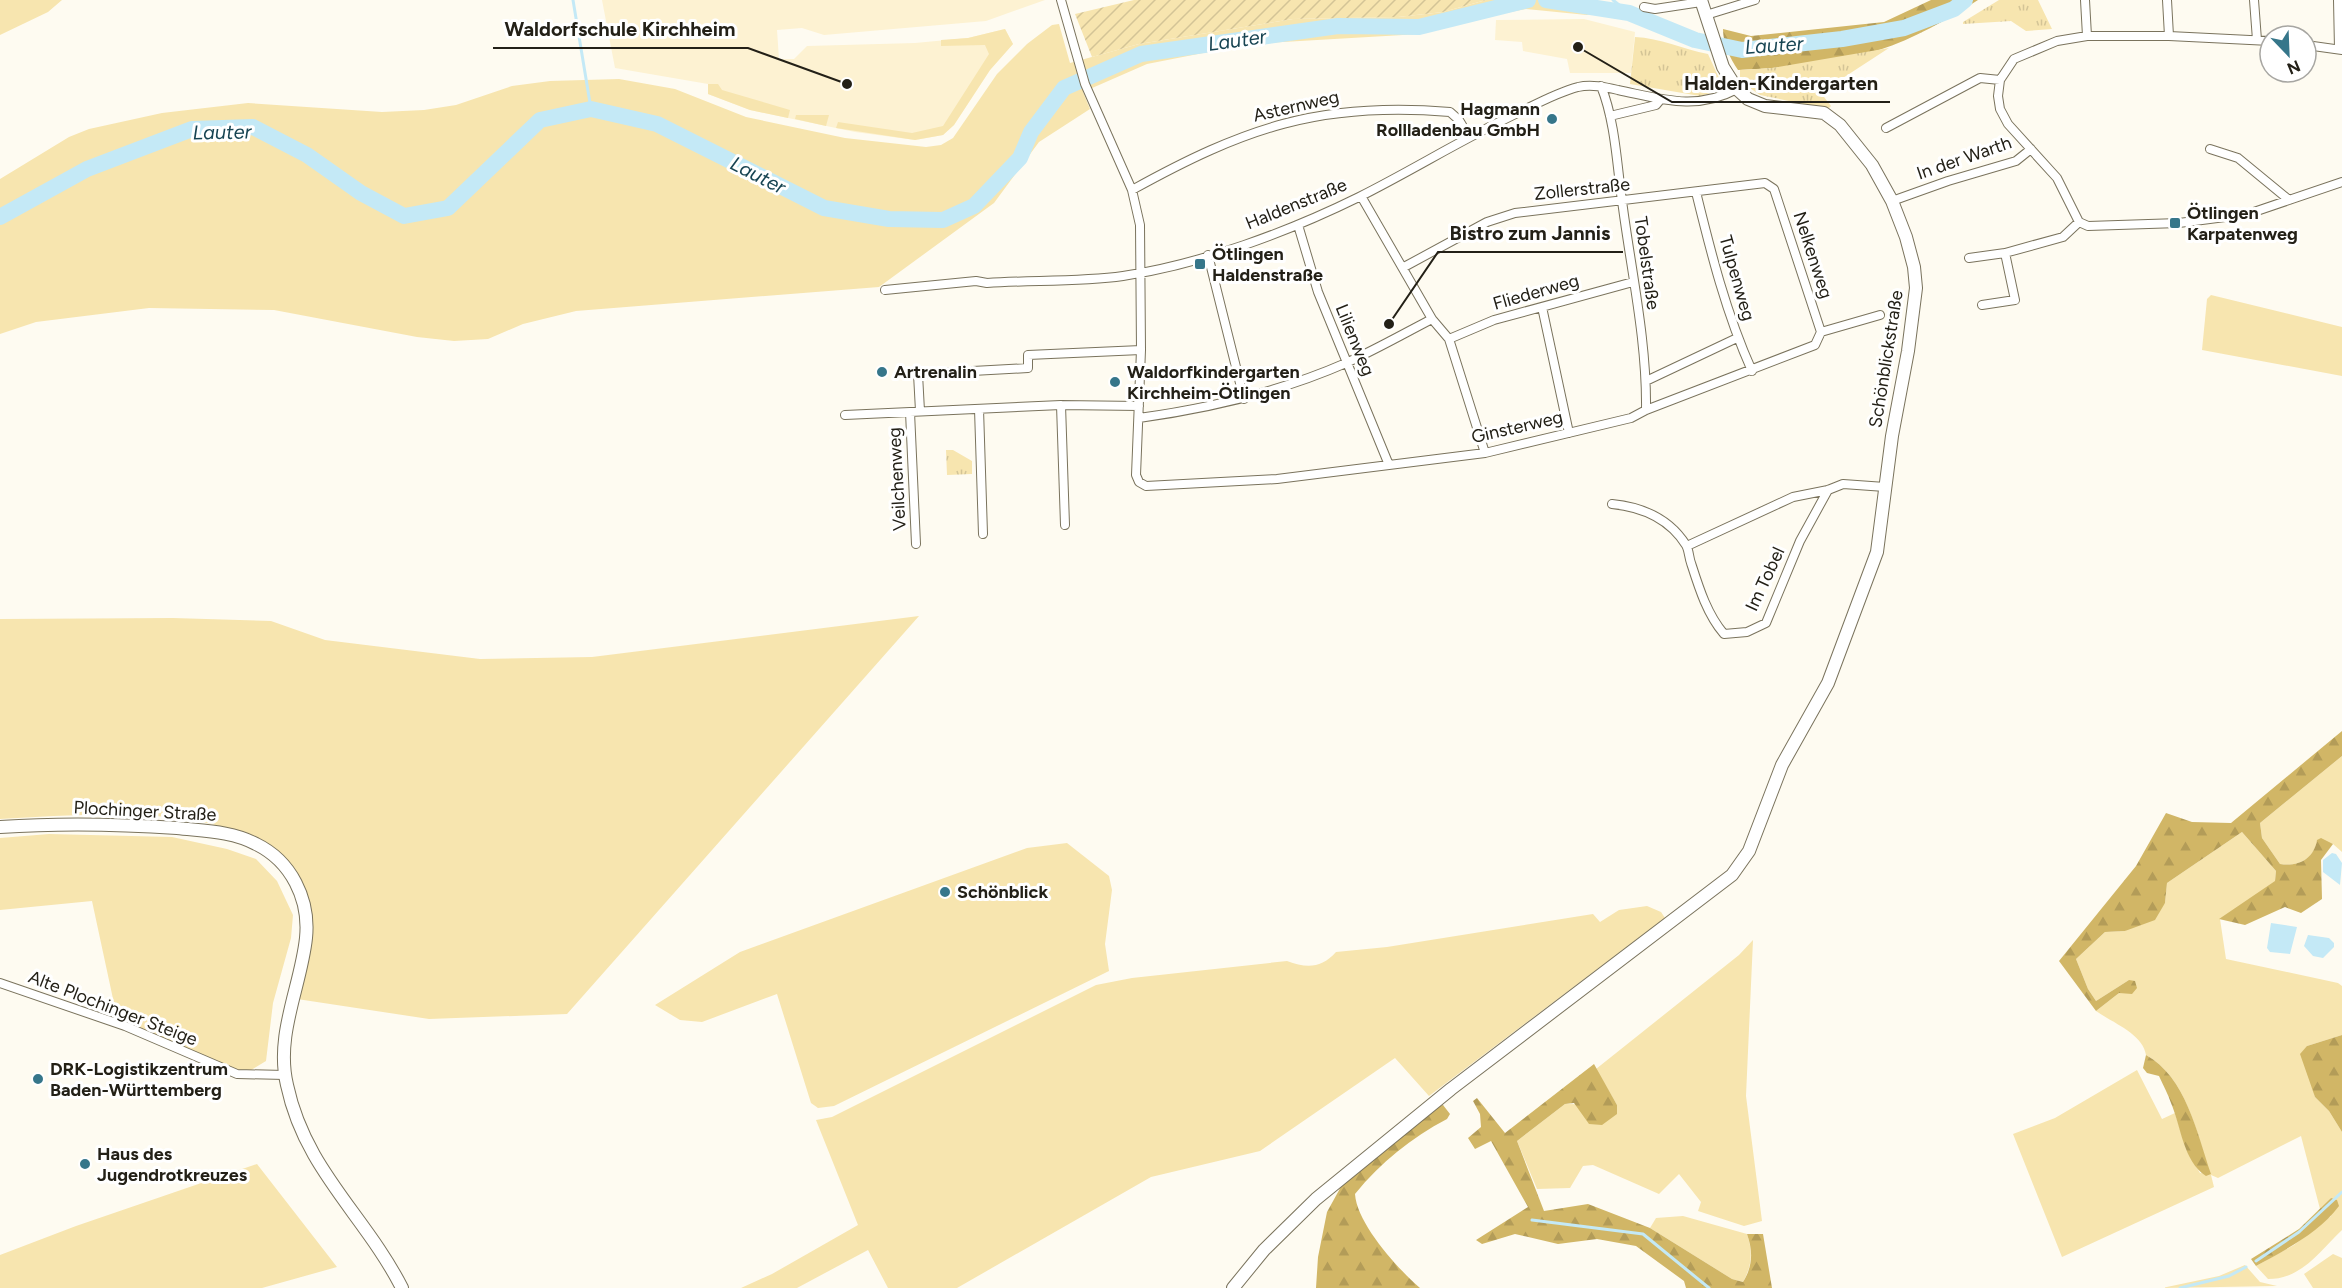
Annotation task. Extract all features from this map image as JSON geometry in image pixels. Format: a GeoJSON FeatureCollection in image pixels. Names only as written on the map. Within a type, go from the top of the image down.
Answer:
{"type":"FeatureCollection","features":[{"type":"Feature","properties":{"kind":"street"},"geometry":{"type":"LineString","coordinates":[[1061,0],[1077,60],[1132,190],[1140,225],[1143,272],[1139,418],[1244,399],[1346,363],[1432,319]]}},
{"type":"Feature","properties":{"kind":"street"},"geometry":{"type":"LineString","coordinates":[[1706,15],[1718,14],[1755,0]]}},
{"type":"Feature","properties":{"kind":"street"},"geometry":{"type":"LineString","coordinates":[[2085,0],[2087,36]]}},
{"type":"Feature","properties":{"kind":"street"},"geometry":{"type":"LineString","coordinates":[[2167,0],[2169,36]]}},
{"type":"Feature","properties":{"kind":"street"},"geometry":{"type":"LineString","coordinates":[[2031,149],[2008,124],[2000,109],[1998,96],[2000,80],[2014,58],[2036,47],[2087,36],[2169,36],[2257,40],[2254,0]]}},
{"type":"Feature","properties":{"kind":"street"},"geometry":{"type":"LineString","coordinates":[[2318,46],[2341,49],[2338,0]]}},
{"type":"Feature","properties":{"kind":"street"},"geometry":{"type":"LineString","coordinates":[[1644,7],[1655,9],[1701,1],[1723,67],[1737,88]]}},
{"type":"Feature","properties":{"kind":"street"},"geometry":{"type":"LineString","coordinates":[[1887,128],[1980,78],[2000,80]]}},
{"type":"Feature","properties":{"kind":"street","name":"Haldenstraße"},"geometry":{"type":"LineString","coordinates":[[885,290],[976,281],[987,283],[1120,276],[1143,272],[1208,255],[1299,225],[1361,196],[1468,135],[1562,92],[1581,86],[1600,86],[1661,99],[1701,102],[1718,99],[1737,88]]}},
{"type":"Feature","properties":{"kind":"street","name":"Tobelstraße"},"geometry":{"type":"LineString","coordinates":[[1600,86],[1610,116],[1622,200],[1646,381],[1646,410]]}},
{"type":"Feature","properties":{"kind":"street","name":"Schönblickstraße"},"geometry":{"type":"LineString","coordinates":[[1233,1288],[1264,1250],[1316,1199],[1461,1082],[1640,943],[1723,883],[1741,864],[1757,834],[1782,765],[1828,683],[1877,552],[1916,288],[1914,267],[1892,201],[1872,165],[1840,125],[1824,113],[1765,106],[1748,99],[1737,88]]}},
{"type":"Feature","properties":{"kind":"street","name":"Haldenstraße"},"geometry":{"type":"LineString","coordinates":[[1610,116],[1656,105],[1661,99]]}},
{"type":"Feature","properties":{"kind":"street","name":"Asternweg"},"geometry":{"type":"LineString","coordinates":[[1132,190],[1213,148],[1283,123],[1325,113],[1382,109],[1450,112],[1459,120],[1468,135]]}},
{"type":"Feature","properties":{"kind":"street","name":"In der Warth"},"geometry":{"type":"LineString","coordinates":[[1892,201],[1947,181],[2016,161],[2031,149],[2057,178],[2079,222]]}},
{"type":"Feature","properties":{"kind":"street"},"geometry":{"type":"LineString","coordinates":[[2210,149],[2238,158],[2289,200]]}},
{"type":"Feature","properties":{"kind":"street"},"geometry":{"type":"LineString","coordinates":[[1969,258],[2005,253],[2062,237],[2079,222],[2088,226],[2178,223],[2248,214],[2342,182]]}},
{"type":"Feature","properties":{"kind":"street","name":"Zollerstraße"},"geometry":{"type":"LineString","coordinates":[[1404,267],[1496,219],[1515,213],[1765,183],[1774,189]]}},
{"type":"Feature","properties":{"kind":"street","name":"Nelkenweg"},"geometry":{"type":"LineString","coordinates":[[1774,189],[1821,332]]}},
{"type":"Feature","properties":{"kind":"street","name":"Tulpenweg"},"geometry":{"type":"LineString","coordinates":[[1696,192],[1718,279],[1737,338],[1752,371]]}},
{"type":"Feature","properties":{"kind":"street"},"geometry":{"type":"LineString","coordinates":[[1361,196],[1432,319],[1449,339],[1485,453]]}},
{"type":"Feature","properties":{"kind":"street","name":"Lilienweg"},"geometry":{"type":"LineString","coordinates":[[1299,225],[1318,292],[1389,465]]}},
{"type":"Feature","properties":{"kind":"street"},"geometry":{"type":"LineString","coordinates":[[1982,305],[2015,300],[2005,253]]}},
{"type":"Feature","properties":{"kind":"street"},"geometry":{"type":"LineString","coordinates":[[1208,255],[1244,399]]}},
{"type":"Feature","properties":{"kind":"street","name":"Fliederweg"},"geometry":{"type":"LineString","coordinates":[[1449,339],[1494,320],[1633,282]]}},
{"type":"Feature","properties":{"kind":"street"},"geometry":{"type":"LineString","coordinates":[[1542,307],[1569,433]]}},
{"type":"Feature","properties":{"kind":"street","name":"Ginsterweg"},"geometry":{"type":"LineString","coordinates":[[1139,418],[1136,475],[1139,482],[1146,486],[1209,484],[1485,453],[1631,418],[1646,410],[1815,345],[1821,332],[1880,315]]}},
{"type":"Feature","properties":{"kind":"street"},"geometry":{"type":"LineString","coordinates":[[1646,381],[1737,338]]}},
{"type":"Feature","properties":{"kind":"street"},"geometry":{"type":"LineString","coordinates":[[915,412],[918,374],[1028,368],[1028,355],[1142,350]]}},
{"type":"Feature","properties":{"kind":"street"},"geometry":{"type":"LineString","coordinates":[[1060,405],[1065,525]]}},
{"type":"Feature","properties":{"kind":"street","name":"Veilchenweg"},"geometry":{"type":"LineString","coordinates":[[845,415],[1060,405],[1139,406]]}},
{"type":"Feature","properties":{"kind":"street"},"geometry":{"type":"LineString","coordinates":[[979,409],[983,534]]}},
{"type":"Feature","properties":{"kind":"street","name":"Veilchenweg"},"geometry":{"type":"LineString","coordinates":[[915,412],[916,544]]}},
{"type":"Feature","properties":{"kind":"street"},"geometry":{"type":"LineString","coordinates":[[1687,546],[1793,497],[1828,490],[1843,484],[1885,487]]}},
{"type":"Feature","properties":{"kind":"street","name":"Im Tobel"},"geometry":{"type":"LineString","coordinates":[[1612,504],[1636,506],[1652,513],[1687,546],[1713,621],[1724,634],[1747,632],[1766,622],[1800,541],[1828,490]]}},
{"type":"Feature","properties":{"kind":"street","name":"Plochinger Straße"},"geometry":{"type":"LineString","coordinates":[[0,826],[116,825],[218,832],[256,843],[280,859],[296,883],[304,902],[306,917],[306,937],[286,1035],[285,1075],[302,1134],[320,1168],[388,1260],[402,1288]]}},
{"type":"Feature","properties":{"kind":"street","name":"Alte Plochinger Steige"},"geometry":{"type":"LineString","coordinates":[[0,983],[125,1026],[237,1074],[285,1075]]}},
{"type":"Feature","properties":{"kind":"shaded area"},"geometry":{"type":"Polygon","coordinates":[[[602,0],[1045,0],[986,21],[824,35],[802,28],[777,30],[779,59],[794,59],[807,46],[915,43],[968,38],[1005,29],[1013,44],[990,70],[954,125],[943,135],[915,140],[855,132],[750,110],[708,94],[708,84],[615,68],[602,0]]]}},
{"type":"Feature","properties":{"kind":"shaded area"},"geometry":{"type":"Polygon","coordinates":[[[1584,19],[1635,32],[1631,73],[1570,73],[1567,59],[1523,51],[1522,42],[1495,40],[1496,20],[1584,19]]]}},
{"type":"Feature","properties":{"kind":"green space"},"geometry":{"type":"Polygon","coordinates":[[[0,0],[62,0],[48,12],[0,35],[0,0]]]}},
{"type":"Feature","properties":{"kind":"green space"},"geometry":{"type":"Polygon","coordinates":[[[1134,0],[1486,0],[1443,12],[1398,17],[1293,19],[1139,44],[1092,57],[1075,14],[1134,0]]]}},
{"type":"Feature","properties":{"kind":"green space"},"geometry":{"type":"Polygon","coordinates":[[[1486,0],[1593,0],[1616,7],[1587,15],[1526,9],[1479,18],[1420,34],[1249,44],[1147,64],[1083,92],[1090,109],[1039,142],[994,203],[879,287],[576,311],[523,324],[488,339],[454,341],[417,337],[274,310],[149,308],[36,322],[0,334],[0,179],[69,137],[89,129],[162,113],[248,103],[382,112],[424,110],[456,105],[512,86],[550,81],[619,79],[675,89],[746,117],[845,138],[926,147],[941,145],[953,138],[997,74],[1027,44],[1052,25],[1059,24],[1070,63],[1139,44],[1293,19],[1398,17],[1443,12],[1486,0]]]}},
{"type":"Feature","properties":{"kind":"green space"},"geometry":{"type":"Polygon","coordinates":[[[1931,0],[1978,0],[1905,40],[1863,55],[1828,62],[1738,70],[1724,40],[1723,29],[1751,36],[1884,22],[1931,0]]]}},
{"type":"Feature","properties":{"kind":"green space"},"geometry":{"type":"Polygon","coordinates":[[[1999,0],[2038,0],[2052,29],[2026,31],[2011,21],[1963,24],[1999,0]]]}},
{"type":"Feature","properties":{"kind":"green space"},"geometry":{"type":"Polygon","coordinates":[[[1005,29],[1013,44],[990,70],[954,125],[943,135],[915,140],[836,128],[838,122],[912,133],[943,126],[989,54],[985,45],[941,46],[941,40],[968,38],[1005,29]]]}},
{"type":"Feature","properties":{"kind":"green space"},"geometry":{"type":"Polygon","coordinates":[[[1635,37],[1653,39],[1708,54],[1724,89],[1700,96],[1630,84],[1635,37]]]}},
{"type":"Feature","properties":{"kind":"green space"},"geometry":{"type":"Polygon","coordinates":[[[1889,48],[1826,89],[1829,93],[1824,97],[1831,106],[1828,109],[1760,95],[1740,81],[1740,70],[1772,68],[1889,48]]]}},
{"type":"Feature","properties":{"kind":"green space"},"geometry":{"type":"Polygon","coordinates":[[[708,84],[718,84],[722,90],[790,110],[788,118],[750,110],[708,94],[708,84]]]}},
{"type":"Feature","properties":{"kind":"green space"},"geometry":{"type":"Polygon","coordinates":[[[796,115],[829,115],[826,126],[795,119],[796,115]]]}},
{"type":"Feature","properties":{"kind":"green space"},"geometry":{"type":"Polygon","coordinates":[[[2211,295],[2342,327],[2342,376],[2202,350],[2207,299],[2211,295]]]}},
{"type":"Feature","properties":{"kind":"green space"},"geometry":{"type":"Polygon","coordinates":[[[946,450],[953,450],[972,461],[972,474],[947,475],[946,450]]]}},
{"type":"Feature","properties":{"kind":"green space"},"geometry":{"type":"Polygon","coordinates":[[[919,616],[567,1014],[429,1019],[297,999],[307,935],[309,904],[297,875],[275,850],[266,844],[228,828],[164,817],[97,815],[0,819],[0,619],[173,618],[271,621],[325,640],[480,659],[592,657],[919,616]]]}},
{"type":"Feature","properties":{"kind":"green space"},"geometry":{"type":"Polygon","coordinates":[[[2342,731],[2342,756],[2260,823],[2262,838],[2280,864],[2299,863],[2309,857],[2317,840],[2321,838],[2333,844],[2321,860],[2322,899],[2301,913],[2285,907],[2245,925],[2219,919],[2275,881],[2276,871],[2242,832],[2167,883],[2165,903],[2155,920],[2125,931],[2105,932],[2076,959],[2088,989],[2096,1001],[2129,980],[2135,981],[2137,988],[2132,994],[2119,993],[2096,1011],[2059,961],[2136,866],[2166,813],[2192,822],[2231,823],[2342,731]]]}},
{"type":"Feature","properties":{"kind":"green space"},"geometry":{"type":"Polygon","coordinates":[[[2342,756],[2342,852],[2333,844],[2317,841],[2309,857],[2299,863],[2280,864],[2262,838],[2260,823],[2342,756]]]}},
{"type":"Feature","properties":{"kind":"green space"},"geometry":{"type":"Polygon","coordinates":[[[2242,832],[2276,871],[2275,882],[2220,919],[2226,959],[2338,983],[2342,986],[2342,1035],[2307,1046],[2315,1097],[2329,1111],[2342,1132],[2342,1230],[2310,1262],[2291,1274],[2268,1279],[2256,1266],[2294,1245],[2331,1216],[2331,1198],[2320,1209],[2301,1136],[2218,1178],[2211,1175],[2214,1187],[2062,1257],[2013,1134],[2055,1118],[2137,1070],[2162,1119],[2175,1113],[2186,1149],[2200,1173],[2210,1174],[2195,1124],[2171,1077],[2146,1055],[2144,1048],[2133,1035],[2096,1011],[2119,993],[2129,980],[2096,1001],[2088,989],[2076,959],[2105,932],[2125,931],[2165,903],[2167,883],[2242,832]]]}},
{"type":"Feature","properties":{"kind":"green space"},"geometry":{"type":"Polygon","coordinates":[[[49,834],[172,837],[227,849],[256,859],[277,881],[293,915],[291,938],[273,1003],[266,1061],[248,1072],[227,1068],[118,1022],[92,901],[0,910],[0,838],[49,834]]]}},
{"type":"Feature","properties":{"kind":"green space"},"geometry":{"type":"Polygon","coordinates":[[[1067,843],[1109,876],[1112,890],[1105,944],[1109,971],[834,1106],[818,1108],[811,1103],[777,994],[702,1022],[680,1020],[655,1005],[740,952],[1027,848],[1067,843]]]}},
{"type":"Feature","properties":{"kind":"green space"},"geometry":{"type":"Polygon","coordinates":[[[1647,906],[1661,912],[1665,918],[1429,1096],[1395,1058],[1260,1151],[1151,1177],[957,1288],[888,1288],[868,1250],[797,1288],[741,1288],[772,1274],[858,1225],[816,1120],[832,1117],[1096,985],[1132,978],[1287,961],[1313,966],[1325,962],[1336,952],[1387,947],[1593,914],[1600,922],[1619,910],[1647,906]]]}},
{"type":"Feature","properties":{"kind":"green space"},"geometry":{"type":"Polygon","coordinates":[[[1753,940],[1746,1096],[1762,1221],[1744,1226],[1698,1211],[1701,1202],[1679,1174],[1659,1194],[1593,1165],[1583,1166],[1570,1188],[1537,1189],[1517,1141],[1565,1104],[1617,1105],[1596,1069],[1739,955],[1753,940]]]}},
{"type":"Feature","properties":{"kind":"green space"},"geometry":{"type":"Polygon","coordinates":[[[2342,1035],[2342,1132],[2329,1111],[2315,1097],[2300,1054],[2307,1046],[2342,1035]]]}},
{"type":"Feature","properties":{"kind":"green space"},"geometry":{"type":"Polygon","coordinates":[[[2146,1055],[2160,1065],[2180,1092],[2195,1124],[2211,1174],[2206,1176],[2192,1162],[2159,1076],[2147,1073],[2143,1068],[2146,1055]]]}},
{"type":"Feature","properties":{"kind":"green space"},"geometry":{"type":"Polygon","coordinates":[[[1594,1064],[1617,1105],[1617,1114],[1602,1125],[1589,1124],[1574,1103],[1565,1104],[1517,1141],[1544,1211],[1588,1204],[1650,1228],[1732,1279],[1743,1282],[1749,1270],[1751,1258],[1747,1234],[1763,1234],[1772,1288],[1686,1288],[1684,1281],[1636,1246],[1597,1239],[1558,1244],[1515,1234],[1482,1244],[1476,1240],[1528,1207],[1491,1141],[1475,1149],[1468,1138],[1481,1127],[1480,1114],[1473,1101],[1477,1098],[1505,1133],[1594,1064]]]}},
{"type":"Feature","properties":{"kind":"green space"},"geometry":{"type":"Polygon","coordinates":[[[1443,1105],[1450,1114],[1447,1119],[1421,1134],[1397,1152],[1375,1171],[1355,1194],[1357,1206],[1371,1232],[1390,1258],[1420,1288],[1316,1288],[1318,1257],[1327,1212],[1343,1183],[1432,1109],[1443,1105]]]}},
{"type":"Feature","properties":{"kind":"green space"},"geometry":{"type":"Polygon","coordinates":[[[257,1164],[337,1267],[262,1288],[0,1288],[0,1255],[76,1226],[257,1164]]]}},
{"type":"Feature","properties":{"kind":"green space"},"geometry":{"type":"Polygon","coordinates":[[[2331,1198],[2337,1200],[2339,1206],[2322,1225],[2256,1266],[2251,1259],[2299,1229],[2331,1198]]]}},
{"type":"Feature","properties":{"kind":"green space"},"geometry":{"type":"Polygon","coordinates":[[[1683,1216],[1747,1234],[1751,1258],[1743,1282],[1732,1279],[1650,1228],[1656,1218],[1683,1216]]]}},
{"type":"Feature","properties":{"kind":"green space"},"geometry":{"type":"Polygon","coordinates":[[[2333,1254],[2342,1258],[2342,1288],[2313,1288],[2304,1274],[2333,1254]]]}},
{"type":"Feature","properties":{"kind":"green space"},"geometry":{"type":"Polygon","coordinates":[[[2245,1265],[2260,1282],[2277,1286],[2162,1288],[2219,1276],[2245,1265]]]}},
{"type":"Feature","properties":{"kind":"water"},"geometry":{"type":"Polygon","coordinates":[[[2332,853],[2336,854],[2342,863],[2340,885],[2323,872],[2323,860],[2332,853]]]}},
{"type":"Feature","properties":{"kind":"water"},"geometry":{"type":"Polygon","coordinates":[[[2271,923],[2297,927],[2290,954],[2270,952],[2267,948],[2271,923]]]}},
{"type":"Feature","properties":{"kind":"water"},"geometry":{"type":"Polygon","coordinates":[[[2308,935],[2329,938],[2334,943],[2334,947],[2323,958],[2313,956],[2304,946],[2308,935]]]}},
{"type":"Feature","properties":{"kind":"waterway"},"geometry":{"type":"LineString","coordinates":[[573,0],[591,109]]}},
{"type":"Feature","properties":{"kind":"waterway","name":"Lauter"},"geometry":{"type":"LineString","coordinates":[[0,217],[87,169],[192,129],[253,127],[307,155],[361,193],[404,216],[448,208],[540,120],[591,109],[657,124],[824,208],[889,219],[943,220],[974,206],[1020,158],[1031,132],[1064,88],[1141,54],[1338,26],[1419,27],[1528,0]]}},
{"type":"Feature","properties":{"kind":"waterway","name":"Lauter"},"geometry":{"type":"LineString","coordinates":[[1546,0],[1629,13],[1695,40],[1742,50],[1842,39],[1904,28],[1954,9],[1965,0]]}},
{"type":"Feature","properties":{"kind":"waterway"},"geometry":{"type":"LineString","coordinates":[[1613,0],[1629,13]]}},
{"type":"Feature","properties":{"kind":"waterway"},"geometry":{"type":"LineString","coordinates":[[2256,1261],[2299,1232],[2342,1192]]}},
{"type":"Feature","properties":{"kind":"waterway"},"geometry":{"type":"LineString","coordinates":[[1532,1220],[1643,1234],[1709,1288]]}},
{"type":"Feature","properties":{"kind":"waterway"},"geometry":{"type":"LineString","coordinates":[[2180,1288],[2229,1276],[2246,1267]]}},
{"type":"Feature","properties":{"kind":"place","name":"Halden-Kindergarten"},"geometry":{"type":"Point","coordinates":[1578,47]}},
{"type":"Feature","properties":{"kind":"place","name":"Waldorfschule Kirchheim"},"geometry":{"type":"Point","coordinates":[847,84]}},
{"type":"Feature","properties":{"kind":"place","name":"Hagmann Rollladenbau GmbH"},"geometry":{"type":"Point","coordinates":[1552,119]}},
{"type":"Feature","properties":{"kind":"place","name":"Ötlingen Karpatenweg"},"geometry":{"type":"Point","coordinates":[2175,223]}},
{"type":"Feature","properties":{"kind":"place","name":"Ötlingen Haldenstraße"},"geometry":{"type":"Point","coordinates":[1200,264]}},
{"type":"Feature","properties":{"kind":"place","name":"Bistro zum Jannis"},"geometry":{"type":"Point","coordinates":[1389,324]}},
{"type":"Feature","properties":{"kind":"place","name":"Artrenalin"},"geometry":{"type":"Point","coordinates":[882,372]}},
{"type":"Feature","properties":{"kind":"place","name":"Waldorfkindergarten Kirchheim-Ötlingen"},"geometry":{"type":"Point","coordinates":[1115,382]}},
{"type":"Feature","properties":{"kind":"place","name":"Schönblick"},"geometry":{"type":"Point","coordinates":[945,892]}},
{"type":"Feature","properties":{"kind":"place","name":"DRK-Logistikzentrum Baden-Württemberg"},"geometry":{"type":"Point","coordinates":[38,1079]}},
{"type":"Feature","properties":{"kind":"place","name":"Haus des Jugendrotkreuzes"},"geometry":{"type":"Point","coordinates":[85,1164]}}]}
